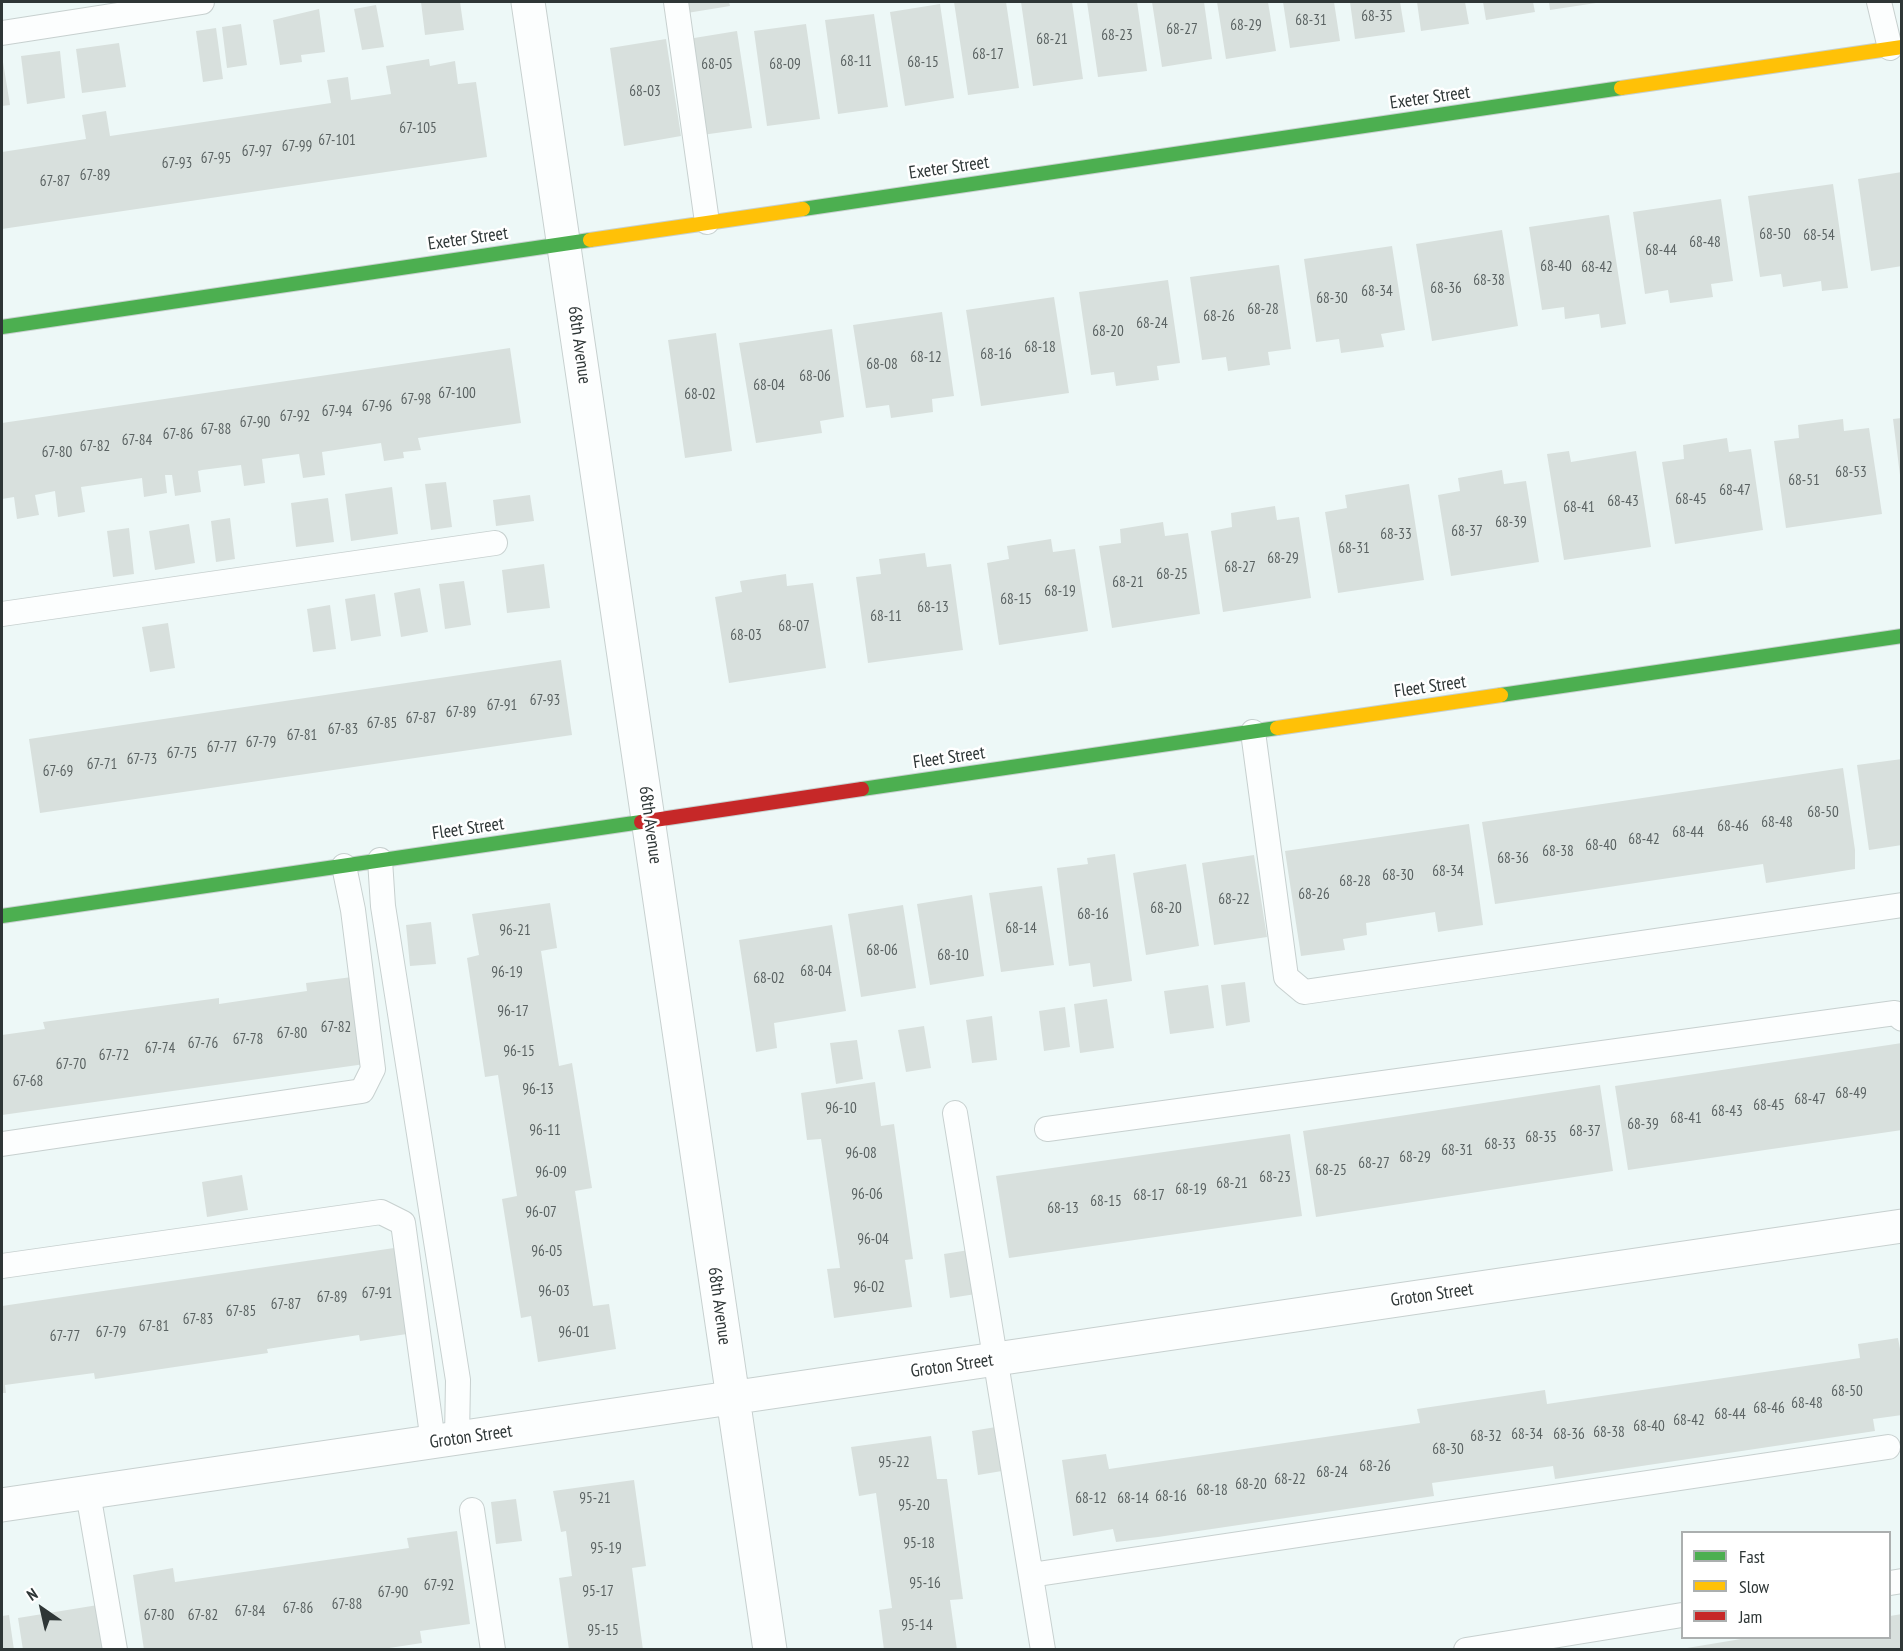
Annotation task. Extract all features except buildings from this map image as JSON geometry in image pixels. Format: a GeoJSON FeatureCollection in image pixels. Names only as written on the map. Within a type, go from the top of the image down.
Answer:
{"type":"FeatureCollection","features":[{"type":"Feature","properties":{"kind":"street","name":"68th Avenue"},"geometry":{"type":"LineString","coordinates":[[528,2],[770,1650]]}},
{"type":"Feature","properties":{"kind":"street","name":"Exeter Street"},"geometry":{"type":"LineString","coordinates":[[2,327],[1896,47]]}},
{"type":"Feature","properties":{"kind":"street","name":"Fleet Street"},"geometry":{"type":"LineString","coordinates":[[2,916],[1902,636]]}},
{"type":"Feature","properties":{"kind":"street","name":"Groton Street"},"geometry":{"type":"LineString","coordinates":[[2,1506],[1902,1226]]}},
{"type":"Feature","properties":{"kind":"lane"},"geometry":{"type":"LineString","coordinates":[[2,33],[202,2]]}},
{"type":"Feature","properties":{"kind":"lane"},"geometry":{"type":"LineString","coordinates":[[676,2],[708,222]]}},
{"type":"Feature","properties":{"kind":"lane"},"geometry":{"type":"LineString","coordinates":[[1879,2],[1896,47]]}},
{"type":"Feature","properties":{"kind":"lane"},"geometry":{"type":"LineString","coordinates":[[2,614],[495,543]]}},
{"type":"Feature","properties":{"kind":"lane"},"geometry":{"type":"LineString","coordinates":[[1253,732],[1286,977],[1304,992],[1902,904]]}},
{"type":"Feature","properties":{"kind":"lane"},"geometry":{"type":"LineString","coordinates":[[380,860],[383,906],[458,1380],[445,1440]]}},
{"type":"Feature","properties":{"kind":"lane"},"geometry":{"type":"LineString","coordinates":[[2,1144],[362,1091],[373,1069],[353,910],[344,866]]}},
{"type":"Feature","properties":{"kind":"lane"},"geometry":{"type":"LineString","coordinates":[[1047,1129],[1894,1013],[1902,1019]]}},
{"type":"Feature","properties":{"kind":"lane"},"geometry":{"type":"LineString","coordinates":[[955,1113],[1044,1650]]}},
{"type":"Feature","properties":{"kind":"lane"},"geometry":{"type":"LineString","coordinates":[[2,1266],[381,1212],[403,1223],[445,1440]]}},
{"type":"Feature","properties":{"kind":"lane"},"geometry":{"type":"LineString","coordinates":[[1031,1575],[1888,1447]]}},
{"type":"Feature","properties":{"kind":"lane"},"geometry":{"type":"LineString","coordinates":[[88,1493],[115,1650]]}},
{"type":"Feature","properties":{"kind":"lane"},"geometry":{"type":"LineString","coordinates":[[472,1510],[493,1650]]}},
{"type":"Feature","properties":{"kind":"lane"},"geometry":{"type":"LineString","coordinates":[[1466,1650],[1681,1615]]}},
{"type":"Feature","properties":{"kind":"traffic: fast"},"geometry":{"type":"LineString","coordinates":[[803,209],[1621,88]]}},
{"type":"Feature","properties":{"kind":"traffic: fast"},"geometry":{"type":"LineString","coordinates":[[2,327],[590,240]]}},
{"type":"Feature","properties":{"kind":"traffic: fast"},"geometry":{"type":"LineString","coordinates":[[1501,695],[1902,636]]}},
{"type":"Feature","properties":{"kind":"traffic: fast"},"geometry":{"type":"LineString","coordinates":[[862,789],[1277,728]]}},
{"type":"Feature","properties":{"kind":"traffic: fast"},"geometry":{"type":"LineString","coordinates":[[2,916],[641,822]]}},
{"type":"Feature","properties":{"kind":"traffic: slow"},"geometry":{"type":"LineString","coordinates":[[1621,88],[1902,47]]}},
{"type":"Feature","properties":{"kind":"traffic: slow"},"geometry":{"type":"LineString","coordinates":[[590,240],[803,209]]}},
{"type":"Feature","properties":{"kind":"traffic: slow"},"geometry":{"type":"LineString","coordinates":[[1277,728],[1501,695]]}},
{"type":"Feature","properties":{"kind":"traffic: jam"},"geometry":{"type":"LineString","coordinates":[[641,822],[862,789]]}}]}
